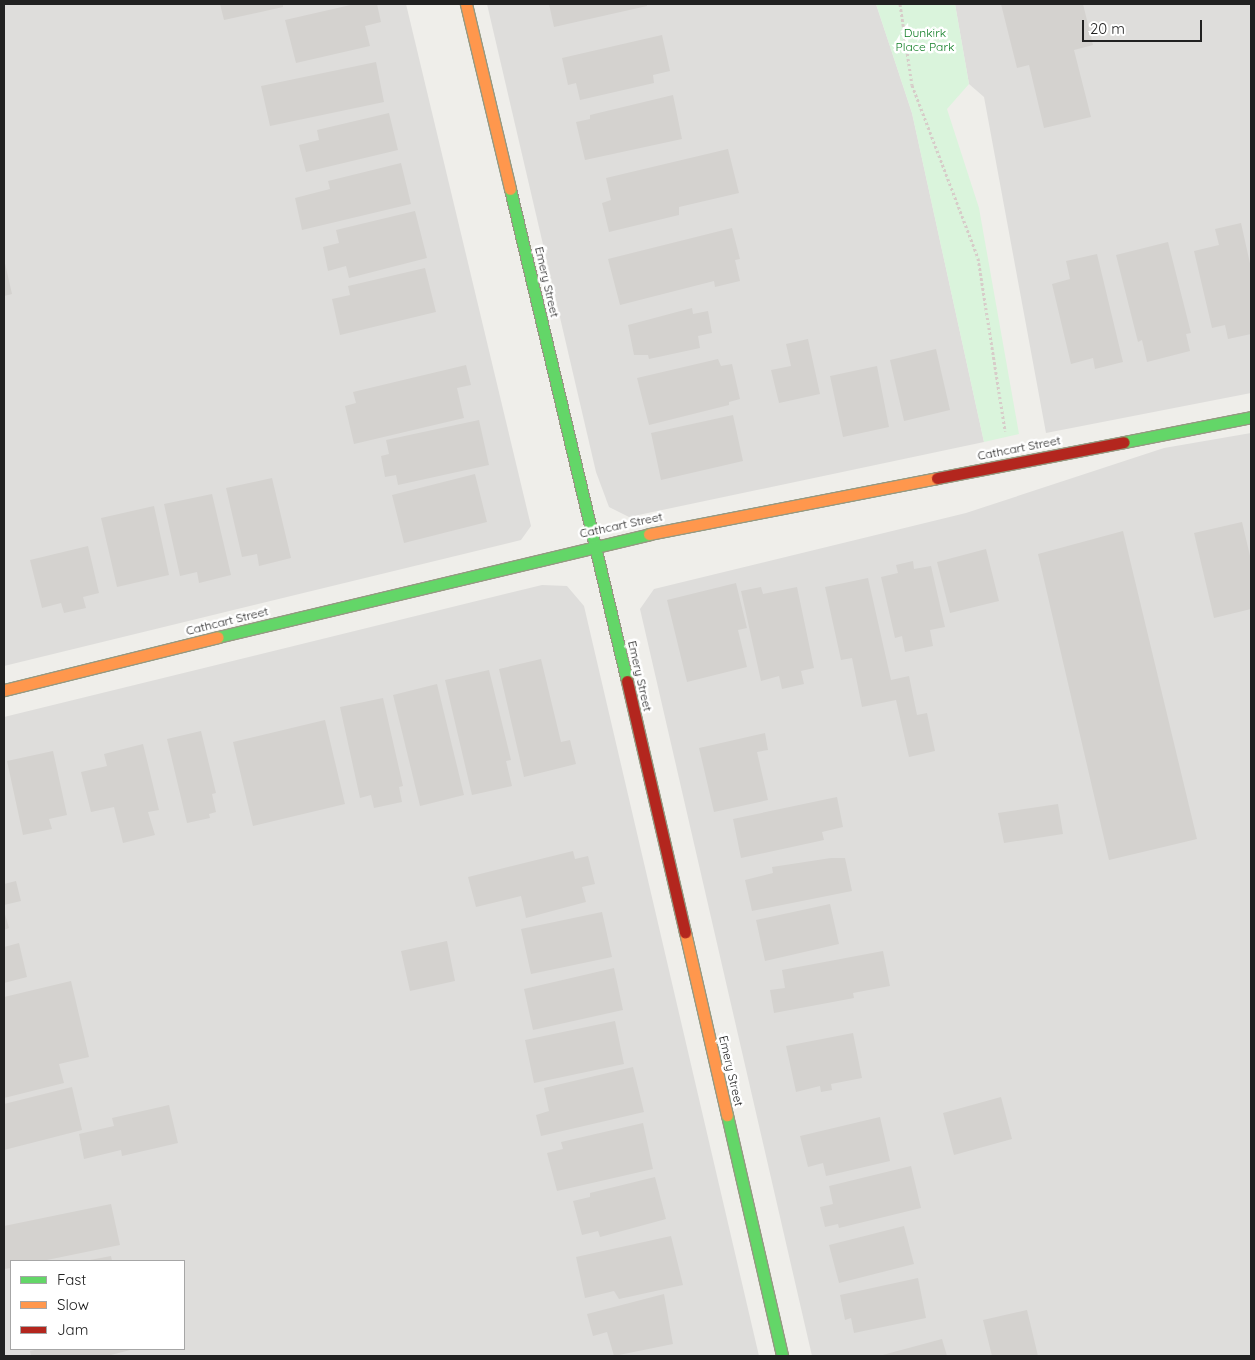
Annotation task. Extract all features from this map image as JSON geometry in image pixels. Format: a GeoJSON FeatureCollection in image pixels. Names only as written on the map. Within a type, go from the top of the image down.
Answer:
{"type":"FeatureCollection","features":[{"type":"Feature","properties":{"kind":"street","name":"Emery Street"},"geometry":{"type":"LineString","coordinates":[[466,4],[596,544],[782,1356]]}},
{"type":"Feature","properties":{"kind":"street","name":"Cathcart Street"},"geometry":{"type":"LineString","coordinates":[[4,690],[596,544],[1251,417]]}},
{"type":"Feature","properties":{"kind":"path"},"geometry":{"type":"LineString","coordinates":[[900,4],[912,85],[978,258],[1010,464]]}},
{"type":"Feature","properties":{"kind":"shaded area"},"geometry":{"type":"Polygon","coordinates":[[[4,4],[406,4],[531,526],[521,540],[4,666],[4,4]]]}},
{"type":"Feature","properties":{"kind":"shaded area"},"geometry":{"type":"Polygon","coordinates":[[[487,4],[876,4],[912,113],[984,442],[629,517],[609,507],[596,472],[487,4]]]}},
{"type":"Feature","properties":{"kind":"shaded area"},"geometry":{"type":"Polygon","coordinates":[[[955,4],[1251,4],[1251,393],[1046,433],[984,97],[969,84],[955,4]]]}},
{"type":"Feature","properties":{"kind":"shaded area"},"geometry":{"type":"Polygon","coordinates":[[[1251,433],[1251,1356],[812,1356],[640,609],[654,589],[966,513],[1164,448],[1251,433]]]}},
{"type":"Feature","properties":{"kind":"shaded area"},"geometry":{"type":"Polygon","coordinates":[[[542,585],[567,586],[584,606],[759,1356],[4,1356],[4,717],[542,585]]]}},
{"type":"Feature","properties":{"kind":"green space","name":"Dunkirk Place Park"},"geometry":{"type":"Polygon","coordinates":[[[876,4],[955,4],[969,84],[947,109],[979,208],[1019,434],[984,442],[912,113],[876,4]]]}},
{"type":"Feature","properties":{"kind":"building"},"geometry":{"type":"Polygon","coordinates":[[[220,4],[283,4],[283,7],[224,20],[220,4]]]}},
{"type":"Feature","properties":{"kind":"building"},"geometry":{"type":"Polygon","coordinates":[[[355,4],[377,4],[381,22],[365,26],[370,46],[296,63],[285,20],[355,4]]]}},
{"type":"Feature","properties":{"kind":"building"},"geometry":{"type":"Polygon","coordinates":[[[549,4],[647,4],[647,6],[554,27],[549,4]]]}},
{"type":"Feature","properties":{"kind":"building"},"geometry":{"type":"Polygon","coordinates":[[[1001,4],[1083,4],[1093,45],[1074,50],[1091,117],[1044,128],[1029,65],[1017,68],[1001,4]]]}},
{"type":"Feature","properties":{"kind":"building"},"geometry":{"type":"Polygon","coordinates":[[[662,35],[670,71],[653,75],[654,83],[580,100],[576,83],[568,85],[562,58],[662,35]]]}},
{"type":"Feature","properties":{"kind":"building"},"geometry":{"type":"Polygon","coordinates":[[[376,62],[384,102],[270,126],[261,86],[376,62]]]}},
{"type":"Feature","properties":{"kind":"building"},"geometry":{"type":"Polygon","coordinates":[[[673,95],[682,139],[585,160],[576,122],[590,119],[590,115],[673,95]]]}},
{"type":"Feature","properties":{"kind":"building"},"geometry":{"type":"Polygon","coordinates":[[[389,113],[398,150],[306,172],[299,145],[319,140],[317,130],[389,113]]]}},
{"type":"Feature","properties":{"kind":"building"},"geometry":{"type":"Polygon","coordinates":[[[728,149],[739,193],[679,207],[679,215],[609,232],[602,203],[611,200],[606,178],[728,149]]]}},
{"type":"Feature","properties":{"kind":"building"},"geometry":{"type":"Polygon","coordinates":[[[401,163],[411,204],[302,230],[295,198],[330,189],[328,181],[401,163]]]}},
{"type":"Feature","properties":{"kind":"building"},"geometry":{"type":"Polygon","coordinates":[[[415,211],[427,258],[349,278],[346,266],[328,271],[323,247],[339,243],[336,230],[415,211]]]}},
{"type":"Feature","properties":{"kind":"building"},"geometry":{"type":"Polygon","coordinates":[[[1241,223],[1251,268],[1251,334],[1228,339],[1225,325],[1212,328],[1194,251],[1219,245],[1215,229],[1241,223]]]}},
{"type":"Feature","properties":{"kind":"building"},"geometry":{"type":"Polygon","coordinates":[[[732,228],[740,259],[735,260],[740,281],[715,287],[714,281],[620,305],[608,259],[732,228]]]}},
{"type":"Feature","properties":{"kind":"building"},"geometry":{"type":"Polygon","coordinates":[[[1168,242],[1191,333],[1186,334],[1190,351],[1147,362],[1142,340],[1138,342],[1116,255],[1168,242]]]}},
{"type":"Feature","properties":{"kind":"building"},"geometry":{"type":"Polygon","coordinates":[[[1097,254],[1123,362],[1095,369],[1093,358],[1071,364],[1052,284],[1070,279],[1066,261],[1097,254]]]}},
{"type":"Feature","properties":{"kind":"building"},"geometry":{"type":"Polygon","coordinates":[[[4,259],[12,294],[4,296],[4,259]]]}},
{"type":"Feature","properties":{"kind":"building"},"geometry":{"type":"Polygon","coordinates":[[[425,268],[436,312],[340,335],[332,299],[350,295],[348,286],[425,268]]]}},
{"type":"Feature","properties":{"kind":"building"},"geometry":{"type":"Polygon","coordinates":[[[692,308],[693,314],[708,311],[712,333],[698,336],[700,348],[649,359],[648,355],[634,355],[628,325],[692,308]]]}},
{"type":"Feature","properties":{"kind":"building"},"geometry":{"type":"Polygon","coordinates":[[[808,339],[820,394],[779,403],[771,370],[791,366],[786,344],[808,339]]]}},
{"type":"Feature","properties":{"kind":"building"},"geometry":{"type":"Polygon","coordinates":[[[936,349],[950,410],[904,421],[890,360],[936,349]]]}},
{"type":"Feature","properties":{"kind":"building"},"geometry":{"type":"Polygon","coordinates":[[[718,359],[721,366],[732,364],[740,399],[729,402],[729,405],[649,425],[637,378],[718,359]]]}},
{"type":"Feature","properties":{"kind":"building"},"geometry":{"type":"Polygon","coordinates":[[[466,365],[471,385],[457,388],[464,418],[354,444],[345,406],[356,403],[353,392],[466,365]]]}},
{"type":"Feature","properties":{"kind":"building"},"geometry":{"type":"Polygon","coordinates":[[[877,366],[889,427],[843,437],[830,376],[877,366]]]}},
{"type":"Feature","properties":{"kind":"building"},"geometry":{"type":"Polygon","coordinates":[[[733,415],[743,461],[661,480],[651,433],[733,415]]]}},
{"type":"Feature","properties":{"kind":"building"},"geometry":{"type":"Polygon","coordinates":[[[479,420],[489,465],[398,485],[396,475],[385,477],[381,456],[389,454],[386,440],[479,420]]]}},
{"type":"Feature","properties":{"kind":"building"},"geometry":{"type":"Polygon","coordinates":[[[475,474],[487,522],[404,543],[392,495],[475,474]]]}},
{"type":"Feature","properties":{"kind":"building"},"geometry":{"type":"Polygon","coordinates":[[[272,478],[291,558],[259,566],[257,554],[242,557],[226,488],[272,478]]]}},
{"type":"Feature","properties":{"kind":"building"},"geometry":{"type":"Polygon","coordinates":[[[212,494],[231,575],[199,583],[197,572],[180,576],[164,504],[212,494]]]}},
{"type":"Feature","properties":{"kind":"building"},"geometry":{"type":"Polygon","coordinates":[[[154,506],[169,575],[117,587],[101,518],[154,506]]]}},
{"type":"Feature","properties":{"kind":"building"},"geometry":{"type":"Polygon","coordinates":[[[1242,522],[1251,560],[1251,609],[1214,618],[1194,533],[1242,522]]]}},
{"type":"Feature","properties":{"kind":"building"},"geometry":{"type":"Polygon","coordinates":[[[1123,531],[1197,839],[1109,860],[1038,554],[1123,531]]]}},
{"type":"Feature","properties":{"kind":"building"},"geometry":{"type":"Polygon","coordinates":[[[88,546],[99,593],[83,597],[86,608],[64,613],[61,603],[42,608],[30,560],[88,546]]]}},
{"type":"Feature","properties":{"kind":"building"},"geometry":{"type":"Polygon","coordinates":[[[986,549],[999,601],[950,613],[937,562],[986,549]]]}},
{"type":"Feature","properties":{"kind":"building"},"geometry":{"type":"Polygon","coordinates":[[[913,561],[914,569],[931,566],[945,627],[930,630],[933,646],[905,652],[902,636],[895,638],[881,577],[898,573],[896,565],[913,561]]]}},
{"type":"Feature","properties":{"kind":"building"},"geometry":{"type":"Polygon","coordinates":[[[868,578],[891,680],[909,676],[917,715],[927,713],[935,751],[909,757],[896,700],[862,707],[852,658],[841,660],[825,587],[868,578]]]}},
{"type":"Feature","properties":{"kind":"building"},"geometry":{"type":"Polygon","coordinates":[[[736,583],[747,628],[738,630],[747,667],[687,682],[667,600],[736,583]]]}},
{"type":"Feature","properties":{"kind":"building"},"geometry":{"type":"Polygon","coordinates":[[[761,587],[763,594],[797,587],[814,668],[801,671],[804,684],[782,689],[779,676],[761,681],[741,591],[761,587]]]}},
{"type":"Feature","properties":{"kind":"building"},"geometry":{"type":"Polygon","coordinates":[[[541,659],[561,742],[570,740],[576,764],[524,777],[499,669],[541,659]]]}},
{"type":"Feature","properties":{"kind":"building"},"geometry":{"type":"Polygon","coordinates":[[[489,670],[511,760],[506,761],[512,786],[472,795],[445,680],[489,670]]]}},
{"type":"Feature","properties":{"kind":"building"},"geometry":{"type":"Polygon","coordinates":[[[437,684],[464,795],[420,806],[393,695],[437,684]]]}},
{"type":"Feature","properties":{"kind":"building"},"geometry":{"type":"Polygon","coordinates":[[[383,698],[403,786],[399,787],[402,802],[374,808],[371,795],[360,798],[340,707],[383,698]]]}},
{"type":"Feature","properties":{"kind":"building"},"geometry":{"type":"Polygon","coordinates":[[[325,720],[345,804],[253,826],[233,742],[325,720]]]}},
{"type":"Feature","properties":{"kind":"building"},"geometry":{"type":"Polygon","coordinates":[[[201,731],[216,793],[212,794],[216,812],[209,814],[210,818],[187,823],[167,739],[201,731]]]}},
{"type":"Feature","properties":{"kind":"building"},"geometry":{"type":"Polygon","coordinates":[[[765,733],[768,750],[757,752],[768,800],[714,812],[699,748],[765,733]]]}},
{"type":"Feature","properties":{"kind":"building"},"geometry":{"type":"Polygon","coordinates":[[[143,744],[159,810],[148,812],[155,835],[123,843],[114,807],[91,812],[81,772],[107,766],[104,754],[143,744]]]}},
{"type":"Feature","properties":{"kind":"building"},"geometry":{"type":"Polygon","coordinates":[[[53,751],[67,815],[49,819],[52,829],[23,835],[7,761],[53,751]]]}},
{"type":"Feature","properties":{"kind":"building"},"geometry":{"type":"Polygon","coordinates":[[[837,797],[843,827],[822,832],[824,840],[741,858],[733,819],[837,797]]]}},
{"type":"Feature","properties":{"kind":"building"},"geometry":{"type":"Polygon","coordinates":[[[1058,804],[1063,834],[1004,843],[998,813],[1058,804]]]}},
{"type":"Feature","properties":{"kind":"building"},"geometry":{"type":"Polygon","coordinates":[[[573,851],[575,859],[588,856],[595,884],[582,887],[586,902],[526,918],[521,896],[476,907],[468,877],[573,851]]]}},
{"type":"Feature","properties":{"kind":"building"},"geometry":{"type":"Polygon","coordinates":[[[831,858],[845,858],[852,891],[752,911],[745,880],[773,873],[772,867],[831,858]]]}},
{"type":"Feature","properties":{"kind":"building"},"geometry":{"type":"Polygon","coordinates":[[[16,881],[21,901],[4,905],[4,884],[16,881]]]}},
{"type":"Feature","properties":{"kind":"building"},"geometry":{"type":"Polygon","coordinates":[[[830,904],[839,944],[765,961],[756,920],[830,904]]]}},
{"type":"Feature","properties":{"kind":"building"},"geometry":{"type":"Polygon","coordinates":[[[4,911],[9,928],[4,930],[4,911]]]}},
{"type":"Feature","properties":{"kind":"building"},"geometry":{"type":"Polygon","coordinates":[[[602,912],[612,957],[531,974],[521,929],[602,912]]]}},
{"type":"Feature","properties":{"kind":"building"},"geometry":{"type":"Polygon","coordinates":[[[447,941],[455,981],[410,991],[401,951],[447,941]]]}},
{"type":"Feature","properties":{"kind":"building"},"geometry":{"type":"Polygon","coordinates":[[[19,943],[27,977],[4,983],[4,947],[19,943]]]}},
{"type":"Feature","properties":{"kind":"building"},"geometry":{"type":"Polygon","coordinates":[[[883,951],[890,986],[853,993],[854,998],[774,1013],[770,990],[785,988],[782,970],[883,951]]]}},
{"type":"Feature","properties":{"kind":"building"},"geometry":{"type":"Polygon","coordinates":[[[614,968],[623,1010],[533,1030],[524,989],[614,968]]]}},
{"type":"Feature","properties":{"kind":"building"},"geometry":{"type":"Polygon","coordinates":[[[71,981],[89,1057],[59,1064],[64,1083],[4,1098],[4,997],[71,981]]]}},
{"type":"Feature","properties":{"kind":"building"},"geometry":{"type":"Polygon","coordinates":[[[615,1021],[624,1064],[534,1083],[525,1040],[615,1021]]]}},
{"type":"Feature","properties":{"kind":"building"},"geometry":{"type":"Polygon","coordinates":[[[853,1033],[862,1078],[831,1084],[832,1090],[821,1092],[820,1086],[796,1092],[786,1046],[853,1033]]]}},
{"type":"Feature","properties":{"kind":"building"},"geometry":{"type":"Polygon","coordinates":[[[633,1067],[644,1112],[541,1136],[536,1115],[549,1111],[544,1088],[633,1067]]]}},
{"type":"Feature","properties":{"kind":"building"},"geometry":{"type":"Polygon","coordinates":[[[72,1087],[82,1130],[4,1150],[4,1104],[72,1087]]]}},
{"type":"Feature","properties":{"kind":"building"},"geometry":{"type":"Polygon","coordinates":[[[1001,1097],[1012,1139],[954,1155],[943,1113],[1001,1097]]]}},
{"type":"Feature","properties":{"kind":"building"},"geometry":{"type":"Polygon","coordinates":[[[169,1105],[178,1143],[122,1156],[121,1150],[84,1159],[79,1134],[114,1126],[112,1118],[169,1105]]]}},
{"type":"Feature","properties":{"kind":"building"},"geometry":{"type":"Polygon","coordinates":[[[880,1117],[890,1161],[826,1176],[823,1163],[808,1167],[800,1136],[880,1117]]]}},
{"type":"Feature","properties":{"kind":"building"},"geometry":{"type":"Polygon","coordinates":[[[643,1123],[653,1169],[557,1191],[547,1153],[563,1149],[561,1142],[643,1123]]]}},
{"type":"Feature","properties":{"kind":"building"},"geometry":{"type":"Polygon","coordinates":[[[911,1166],[921,1208],[839,1228],[838,1224],[825,1227],[820,1207],[833,1204],[829,1186],[911,1166]]]}},
{"type":"Feature","properties":{"kind":"building"},"geometry":{"type":"Polygon","coordinates":[[[655,1177],[666,1219],[600,1237],[598,1231],[582,1235],[573,1201],[590,1197],[590,1193],[655,1177]]]}},
{"type":"Feature","properties":{"kind":"building"},"geometry":{"type":"Polygon","coordinates":[[[111,1204],[120,1245],[47,1260],[10,1260],[10,1268],[4,1269],[4,1226],[111,1204]]]}},
{"type":"Feature","properties":{"kind":"building"},"geometry":{"type":"Polygon","coordinates":[[[904,1226],[914,1264],[839,1283],[829,1245],[904,1226]]]}},
{"type":"Feature","properties":{"kind":"building"},"geometry":{"type":"Polygon","coordinates":[[[671,1236],[683,1285],[619,1299],[614,1291],[585,1298],[576,1257],[671,1236]]]}},
{"type":"Feature","properties":{"kind":"building"},"geometry":{"type":"Polygon","coordinates":[[[111,1256],[112,1260],[90,1260],[111,1256]]]}},
{"type":"Feature","properties":{"kind":"building"},"geometry":{"type":"Polygon","coordinates":[[[918,1278],[926,1318],[854,1333],[851,1318],[845,1320],[840,1295],[918,1278]]]}},
{"type":"Feature","properties":{"kind":"building"},"geometry":{"type":"Polygon","coordinates":[[[664,1294],[673,1344],[614,1356],[607,1332],[593,1336],[587,1314],[664,1294]]]}},
{"type":"Feature","properties":{"kind":"building"},"geometry":{"type":"Polygon","coordinates":[[[1027,1310],[1038,1356],[992,1356],[983,1320],[1027,1310]]]}},
{"type":"Feature","properties":{"kind":"building"},"geometry":{"type":"Polygon","coordinates":[[[942,1339],[947,1356],[879,1356],[942,1339]]]}},
{"type":"Feature","properties":{"kind":"building"},"geometry":{"type":"Polygon","coordinates":[[[130,1350],[107,1356],[31,1356],[30,1351],[130,1350]]]}},
{"type":"Feature","properties":{"kind":"traffic: fast"},"geometry":{"type":"LineString","coordinates":[[510,189],[627,681]]}},
{"type":"Feature","properties":{"kind":"traffic: fast"},"geometry":{"type":"LineString","coordinates":[[1124,442],[1251,417]]}},
{"type":"Feature","properties":{"kind":"traffic: fast"},"geometry":{"type":"LineString","coordinates":[[218,637],[649,534]]}},
{"type":"Feature","properties":{"kind":"traffic: fast"},"geometry":{"type":"LineString","coordinates":[[727,1115],[782,1356]]}},
{"type":"Feature","properties":{"kind":"traffic: slow"},"geometry":{"type":"LineString","coordinates":[[466,4],[510,189]]}},
{"type":"Feature","properties":{"kind":"traffic: slow"},"geometry":{"type":"LineString","coordinates":[[649,534],[937,478]]}},
{"type":"Feature","properties":{"kind":"traffic: slow"},"geometry":{"type":"LineString","coordinates":[[4,690],[218,637]]}},
{"type":"Feature","properties":{"kind":"traffic: slow"},"geometry":{"type":"LineString","coordinates":[[685,932],[727,1115]]}},
{"type":"Feature","properties":{"kind":"traffic: jam"},"geometry":{"type":"LineString","coordinates":[[937,478],[1124,442]]}},
{"type":"Feature","properties":{"kind":"traffic: jam"},"geometry":{"type":"LineString","coordinates":[[627,681],[685,932]]}}]}
